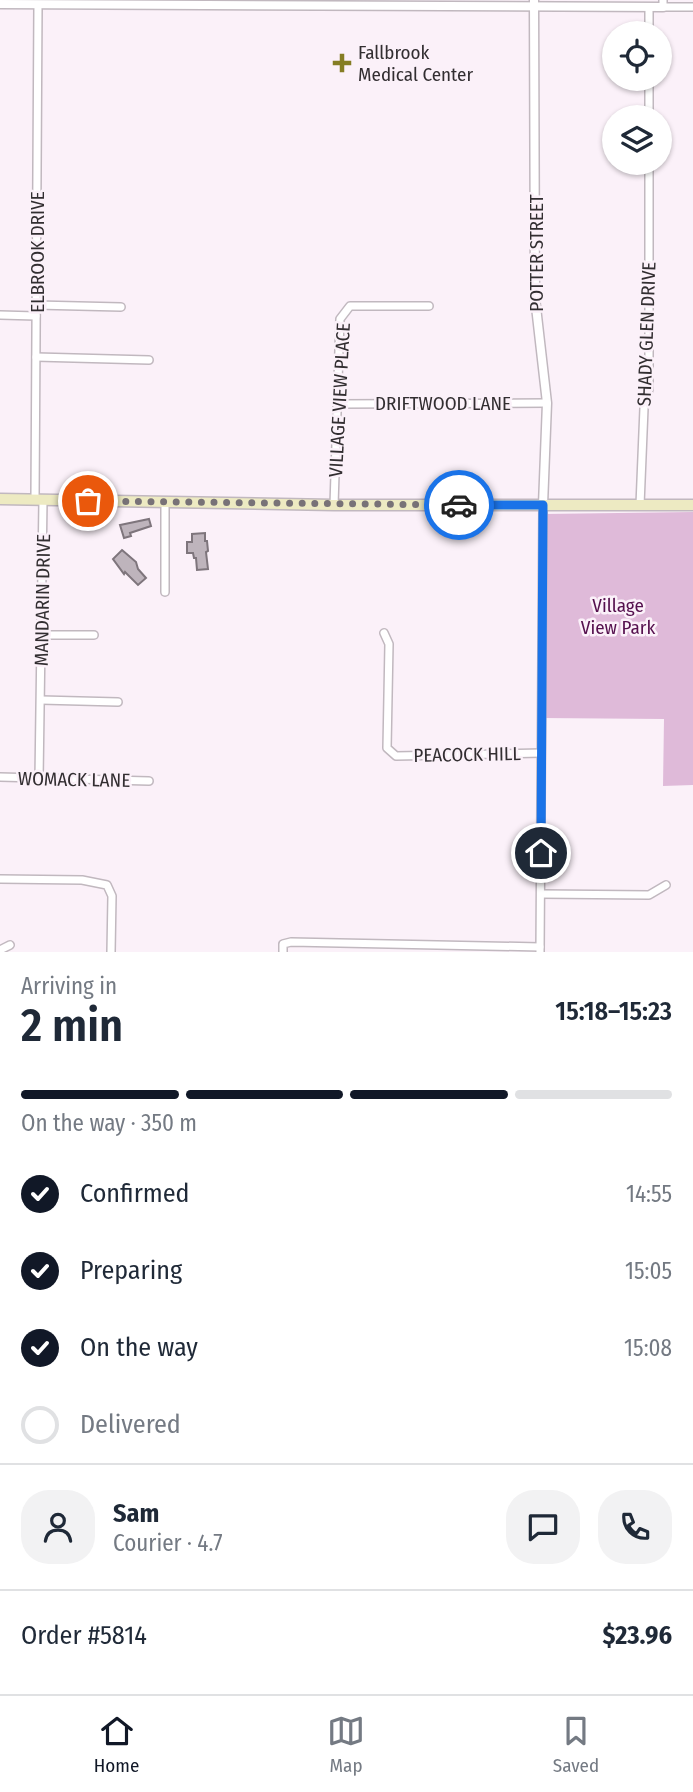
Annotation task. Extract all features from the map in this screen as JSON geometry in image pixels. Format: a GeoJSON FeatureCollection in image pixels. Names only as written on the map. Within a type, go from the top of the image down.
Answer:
{"type":"FeatureCollection","features":[{"type":"Feature","properties":{"kind":"main road"},"geometry":{"type":"LineString","coordinates":[[0,499],[334,505],[693,505]]}},
{"type":"Feature","properties":{"kind":"street"},"geometry":{"type":"LineString","coordinates":[[0,4],[534,3],[649,8],[663,4],[693,7]]}},
{"type":"Feature","properties":{"kind":"street","name":"POTTER STREET"},"geometry":{"type":"LineString","coordinates":[[534,3],[535,298],[547,403],[543,505]]}},
{"type":"Feature","properties":{"kind":"street","name":"ELBROOK DRIVE"},"geometry":{"type":"LineString","coordinates":[[38,5],[36,357],[39,500]]}},
{"type":"Feature","properties":{"kind":"street"},"geometry":{"type":"LineString","coordinates":[[649,8],[649,21]]}},
{"type":"Feature","properties":{"kind":"street","name":"SHADY GLEN DRIVE"},"geometry":{"type":"LineString","coordinates":[[640,505],[644,408],[649,389],[649,175]]}},
{"type":"Feature","properties":{"kind":"street"},"geometry":{"type":"LineString","coordinates":[[36,305],[121,307]]}},
{"type":"Feature","properties":{"kind":"street","name":"VILLAGE VIEW PLACE"},"geometry":{"type":"LineString","coordinates":[[334,505],[340,319],[350,306],[429,306]]}},
{"type":"Feature","properties":{"kind":"street"},"geometry":{"type":"LineString","coordinates":[[0,315],[36,316]]}},
{"type":"Feature","properties":{"kind":"street"},"geometry":{"type":"LineString","coordinates":[[36,357],[149,360]]}},
{"type":"Feature","properties":{"kind":"street","name":"DRIFTWOOD LANE"},"geometry":{"type":"LineString","coordinates":[[339,404],[547,403]]}},
{"type":"Feature","properties":{"kind":"street","name":"MANDARIN DRIVE"},"geometry":{"type":"LineString","coordinates":[[39,500],[39,779]]}},
{"type":"Feature","properties":{"kind":"street"},"geometry":{"type":"LineString","coordinates":[[165,503],[165,592]]}},
{"type":"Feature","properties":{"kind":"street"},"geometry":{"type":"LineString","coordinates":[[283,952],[283,944],[291,942],[540,950],[543,505]]}},
{"type":"Feature","properties":{"kind":"street","name":"PEACOCK HILL"},"geometry":{"type":"LineString","coordinates":[[384,633],[389,644],[387,748],[392,754],[541,753]]}},
{"type":"Feature","properties":{"kind":"street"},"geometry":{"type":"LineString","coordinates":[[41,635],[94,635]]}},
{"type":"Feature","properties":{"kind":"street"},"geometry":{"type":"LineString","coordinates":[[41,700],[118,702]]}},
{"type":"Feature","properties":{"kind":"street","name":"WOMACK LANE"},"geometry":{"type":"LineString","coordinates":[[0,777],[149,781]]}},
{"type":"Feature","properties":{"kind":"street"},"geometry":{"type":"LineString","coordinates":[[0,879],[82,880],[107,885],[112,896],[111,952]]}},
{"type":"Feature","properties":{"kind":"street"},"geometry":{"type":"LineString","coordinates":[[541,894],[649,895],[666,885]]}},
{"type":"Feature","properties":{"kind":"street"},"geometry":{"type":"LineString","coordinates":[[0,950],[10,945]]}},
{"type":"Feature","properties":{"kind":"green space","name":"Village View Park"},"geometry":{"type":"Polygon","coordinates":[[[693,512],[693,785],[663,786],[664,719],[542,718],[544,514],[693,512]]]}},
{"type":"Feature","properties":{"kind":"building"},"geometry":{"type":"Polygon","coordinates":[[[149,519],[151,526],[130,533],[131,536],[124,538],[120,525],[149,519]]]}},
{"type":"Feature","properties":{"kind":"building"},"geometry":{"type":"Polygon","coordinates":[[[205,533],[208,569],[197,570],[196,558],[193,553],[187,553],[187,542],[192,542],[192,534],[205,533]]]}},
{"type":"Feature","properties":{"kind":"building"},"geometry":{"type":"Polygon","coordinates":[[[122,550],[136,562],[146,578],[138,585],[125,572],[124,574],[113,559],[122,550]]]}},
{"type":"Feature","properties":{"kind":"way so far"},"geometry":{"type":"LineString","coordinates":[[88,501],[459,505]]}},
{"type":"Feature","properties":{"kind":"place","name":"Fallbrook Medical Center"},"geometry":{"type":"Point","coordinates":[342,63]}},
{"type":"Feature","properties":{"kind":"route"},"geometry":{"type":"LineString","coordinates":[[459,505],[543,505],[541,853]]}}]}
